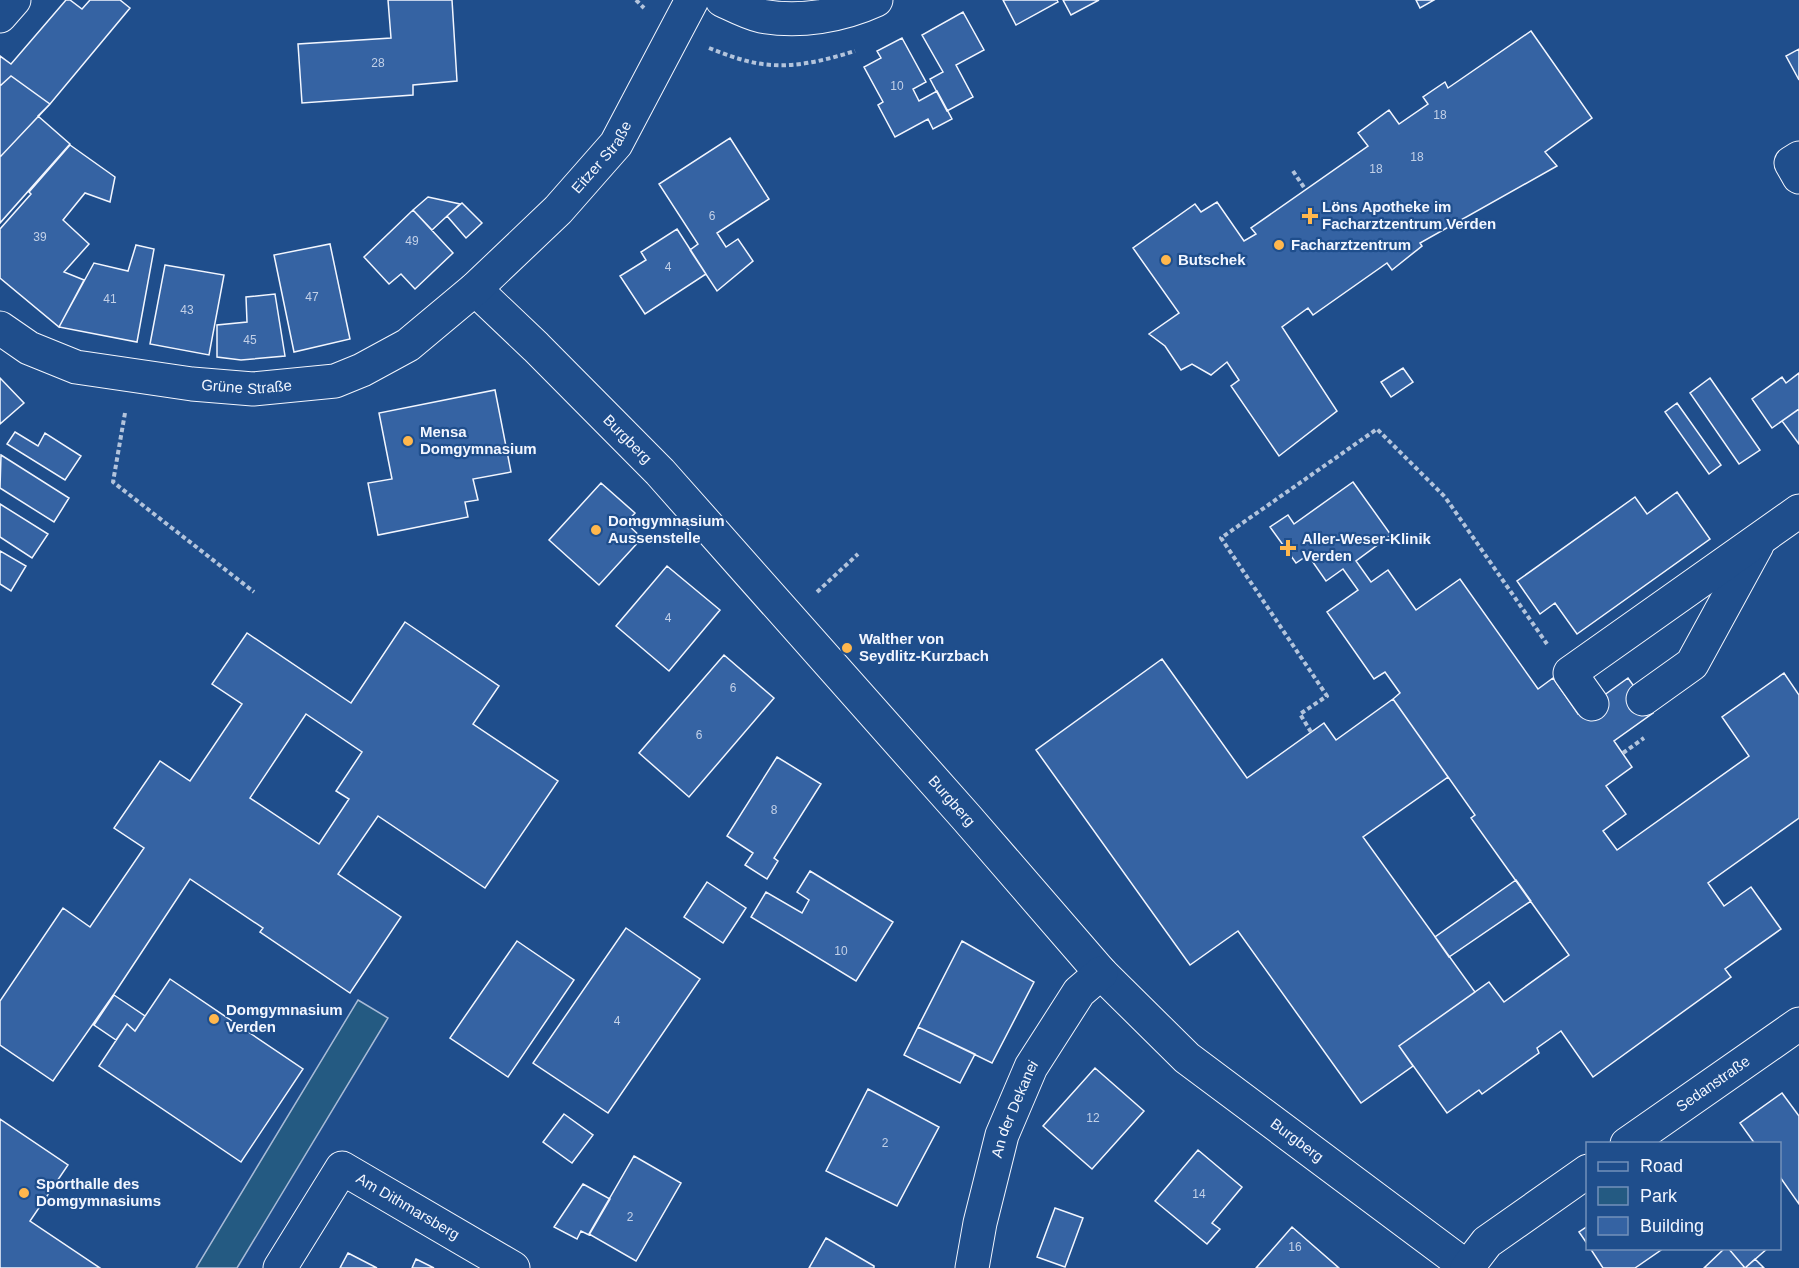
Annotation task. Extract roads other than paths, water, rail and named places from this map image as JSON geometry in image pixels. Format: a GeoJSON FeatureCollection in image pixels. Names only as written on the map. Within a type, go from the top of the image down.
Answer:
{"type":"FeatureCollection","features":[{"type":"Feature","properties":{"kind":"street"},"geometry":{"type":"LineString","coordinates":[[0,16],[14,0]]}},
{"type":"Feature","properties":{"kind":"street","name":"Eitzer Straße"},"geometry":{"type":"LineString","coordinates":[[475,289],[551,218],[616,144],[692,0]]}},
{"type":"Feature","properties":{"kind":"street"},"geometry":{"type":"LineString","coordinates":[[722,0],[761,16],[806,19],[840,13],[876,0]]}},
{"type":"Feature","properties":{"kind":"street"},"geometry":{"type":"LineString","coordinates":[[1799,158],[1791,163],[1799,177]]}},
{"type":"Feature","properties":{"kind":"street","name":"Grüne Straße"},"geometry":{"type":"LineString","coordinates":[[0,328],[29,348],[76,367],[192,384],[253,389],[335,381],[362,370],[408,345],[475,289]]}},
{"type":"Feature","properties":{"kind":"street","name":"Burgberg"},"geometry":{"type":"LineString","coordinates":[[475,289],[660,472],[1101,973],[1187,1058],[1467,1268]]}},
{"type":"Feature","properties":{"kind":"street"},"geometry":{"type":"LineString","coordinates":[[1592,704],[1570,673],[1799,511]]}},
{"type":"Feature","properties":{"kind":"street"},"geometry":{"type":"LineString","coordinates":[[1643,699],[1692,664],[1760,539]]}},
{"type":"Feature","properties":{"kind":"street","name":"An der Dekanei"},"geometry":{"type":"LineString","coordinates":[[972,1268],[980,1223],[1002,1136],[1031,1067],[1079,992],[1101,973]]}},
{"type":"Feature","properties":{"kind":"street","name":"Sedanstraße"},"geometry":{"type":"LineString","coordinates":[[1628,1142],[1799,1024]]}},
{"type":"Feature","properties":{"kind":"street","name":"Am Dithmarsberg"},"geometry":{"type":"LineString","coordinates":[[280,1268],[342,1168],[513,1268]]}},
{"type":"Feature","properties":{"kind":"street"},"geometry":{"type":"LineString","coordinates":[[1467,1268],[1487,1242],[1586,1172]]}},
{"type":"Feature","properties":{"kind":"place","name":"Löns Apotheke im Facharztzentrum Verden"},"geometry":{"type":"Point","coordinates":[1310,216]}},
{"type":"Feature","properties":{"kind":"place","name":"Facharztzentrum"},"geometry":{"type":"Point","coordinates":[1279,245]}},
{"type":"Feature","properties":{"kind":"place","name":"Butschek"},"geometry":{"type":"Point","coordinates":[1166,260]}},
{"type":"Feature","properties":{"kind":"place","name":"Mensa Domgymnasium"},"geometry":{"type":"Point","coordinates":[408,441]}},
{"type":"Feature","properties":{"kind":"place","name":"Domgymnasium Aussenstelle"},"geometry":{"type":"Point","coordinates":[596,530]}},
{"type":"Feature","properties":{"kind":"place","name":"Aller-Weser-Klinik Verden"},"geometry":{"type":"Point","coordinates":[1288,548]}},
{"type":"Feature","properties":{"kind":"place","name":"Walther von Seydlitz-Kurzbach"},"geometry":{"type":"Point","coordinates":[847,648]}},
{"type":"Feature","properties":{"kind":"place","name":"Domgymnasium Verden"},"geometry":{"type":"Point","coordinates":[214,1019]}},
{"type":"Feature","properties":{"kind":"place","name":"Sporthalle des Domgymnasiums"},"geometry":{"type":"Point","coordinates":[24,1193]}}]}
